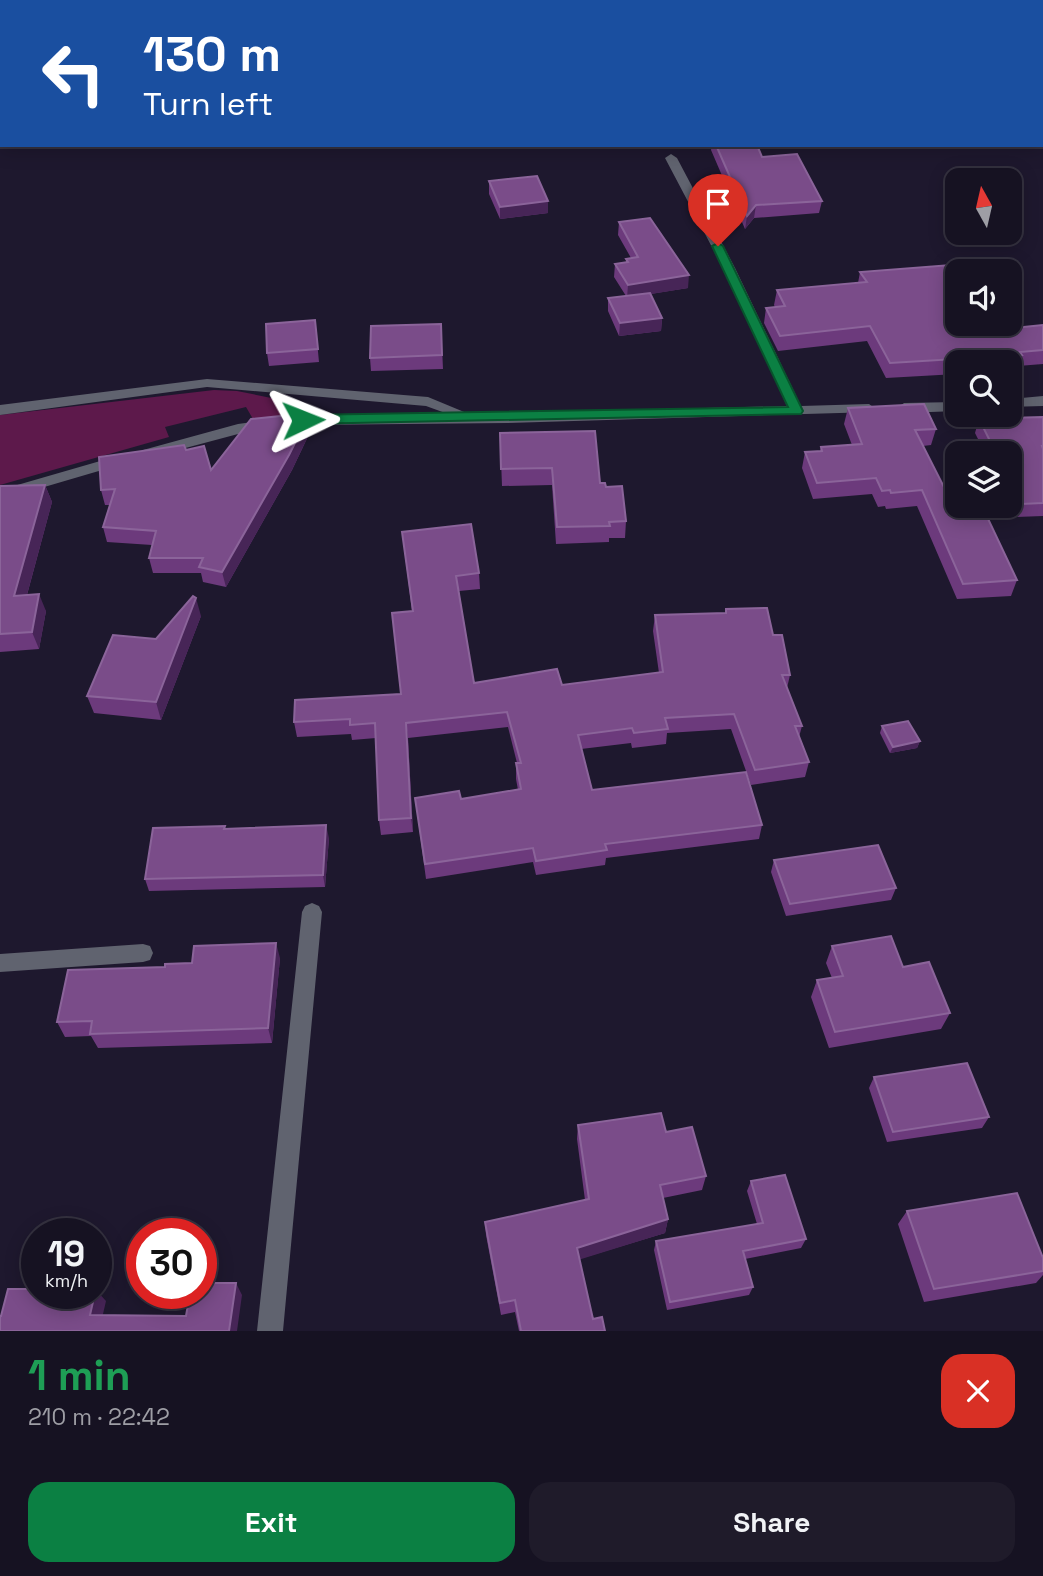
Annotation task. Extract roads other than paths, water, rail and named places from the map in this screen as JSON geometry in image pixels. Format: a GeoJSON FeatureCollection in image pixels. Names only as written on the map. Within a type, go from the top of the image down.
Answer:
{"type":"FeatureCollection","features":[{"type":"Feature","properties":{"kind":"street"},"geometry":{"type":"LineString","coordinates":[[671,158],[729,268],[796,411]]}},
{"type":"Feature","properties":{"kind":"street"},"geometry":{"type":"LineString","coordinates":[[0,410],[207,383],[428,402],[475,418]]}},
{"type":"Feature","properties":{"kind":"street"},"geometry":{"type":"LineString","coordinates":[[1022,402],[1043,401]]}},
{"type":"Feature","properties":{"kind":"street"},"geometry":{"type":"LineString","coordinates":[[0,495],[60,475],[238,429],[303,420],[945,406]]}},
{"type":"Feature","properties":{"kind":"street"},"geometry":{"type":"LineString","coordinates":[[270,1331],[312,912]]}},
{"type":"Feature","properties":{"kind":"street"},"geometry":{"type":"LineString","coordinates":[[0,963],[143,953]]}}]}
